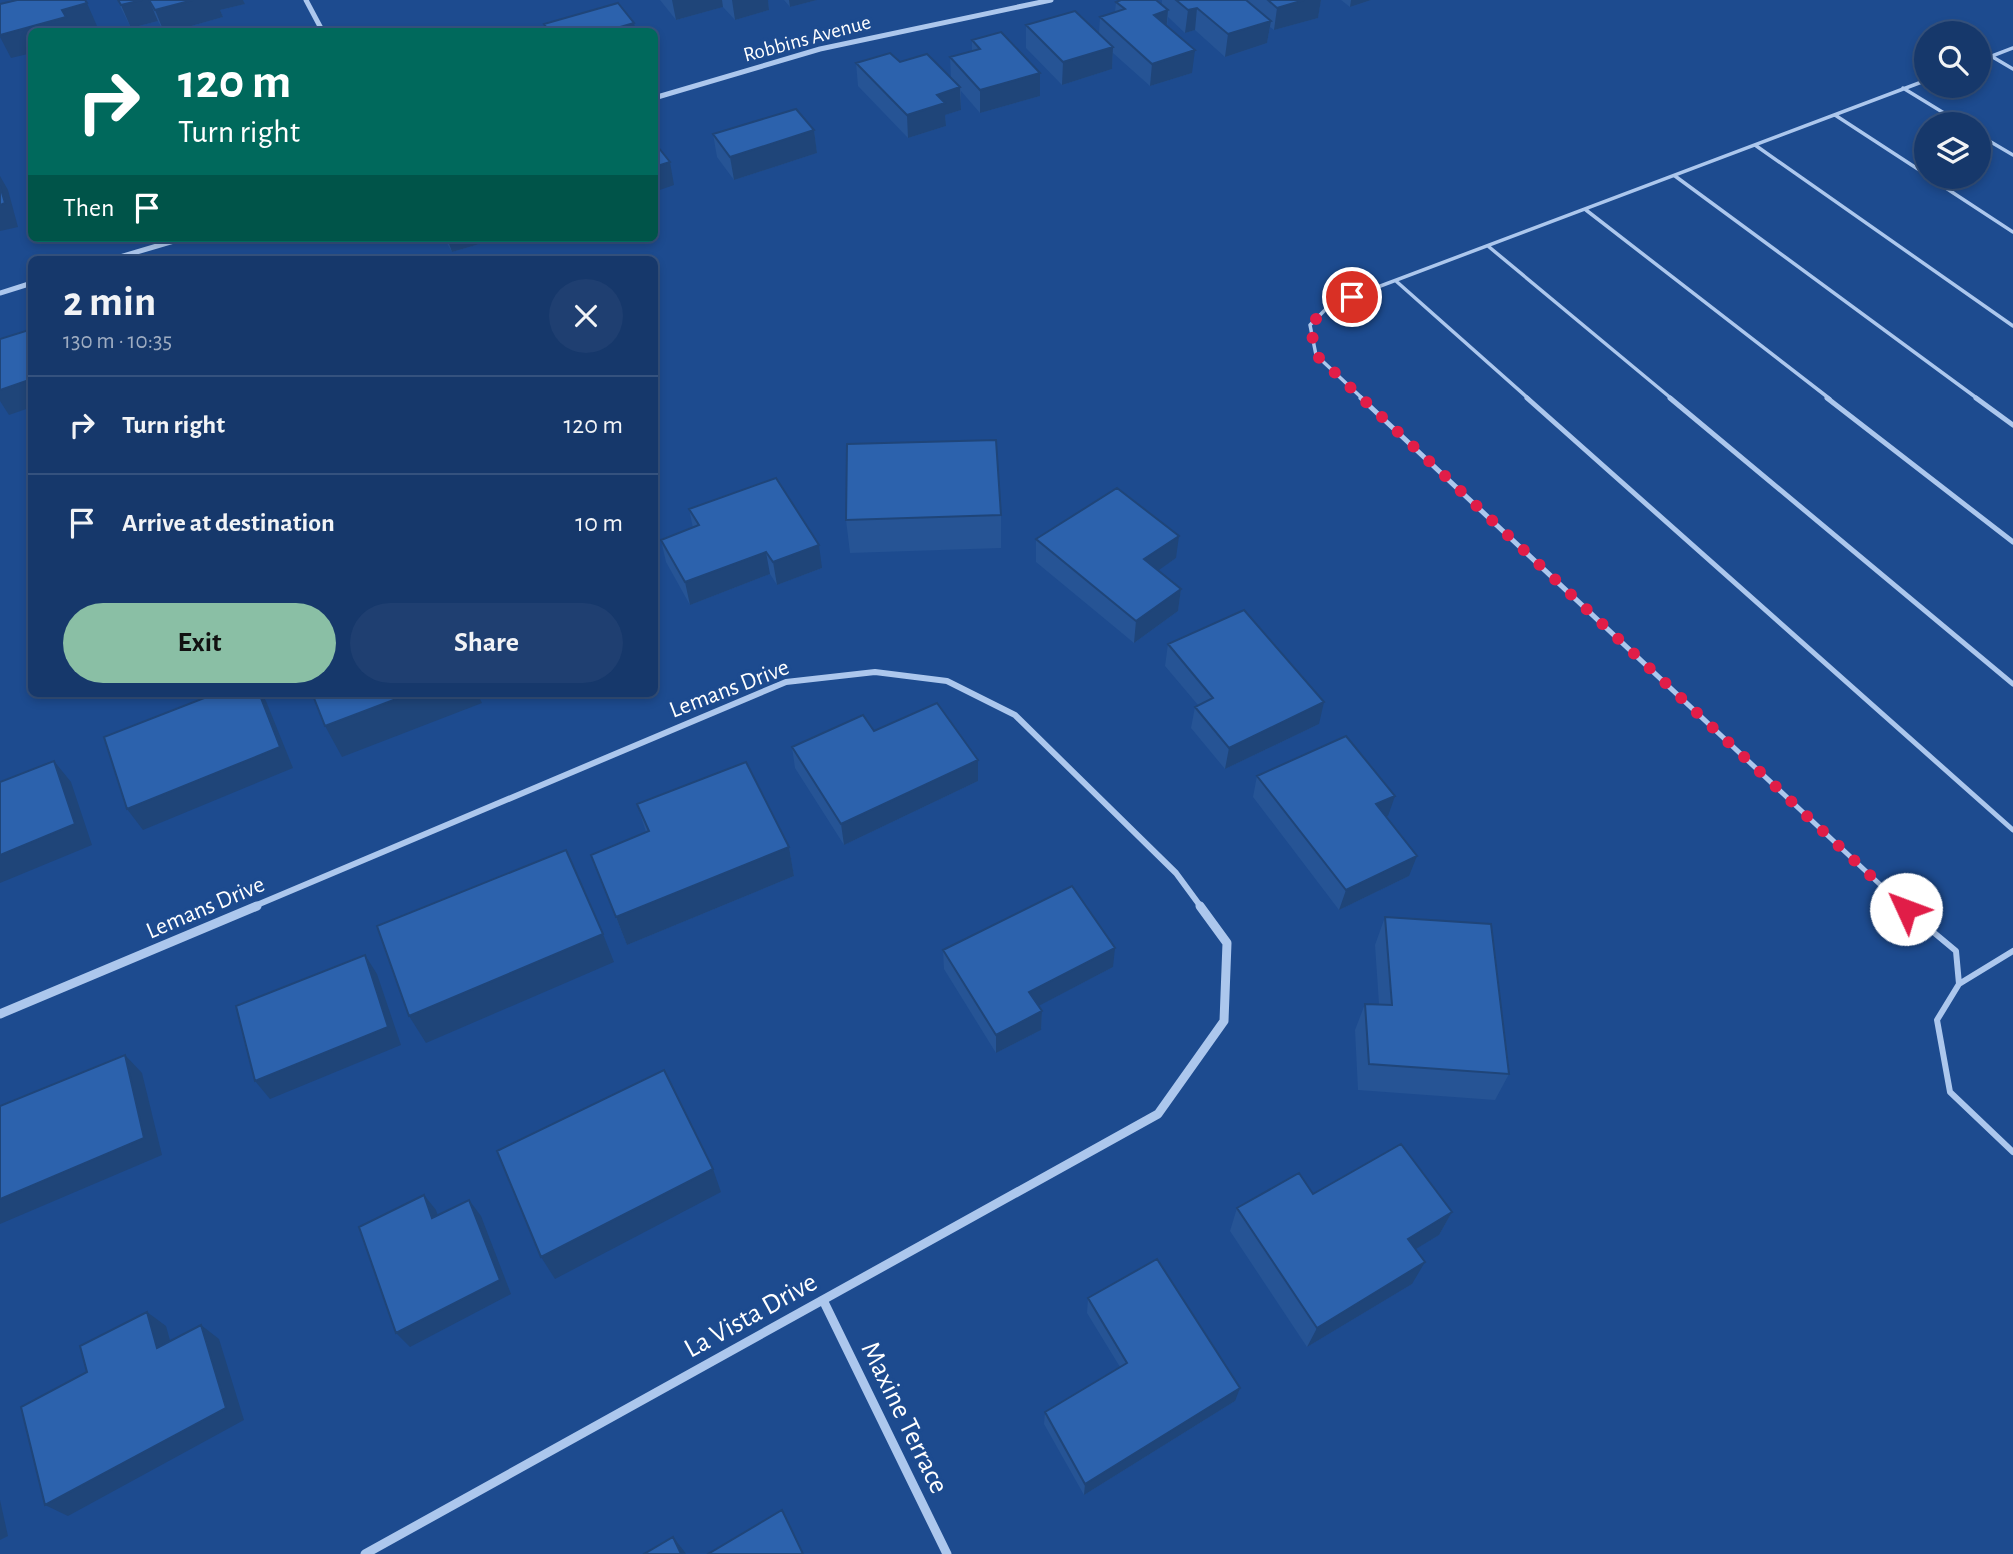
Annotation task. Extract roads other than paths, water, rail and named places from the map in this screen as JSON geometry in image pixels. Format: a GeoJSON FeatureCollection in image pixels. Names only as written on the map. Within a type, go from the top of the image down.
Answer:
{"type":"FeatureCollection","features":[{"type":"Feature","properties":{"kind":"street"},"geometry":{"type":"LineString","coordinates":[[306,0],[321,28]]}},
{"type":"Feature","properties":{"kind":"street","name":"Robbins Avenue"},"geometry":{"type":"LineString","coordinates":[[658,97],[820,49],[1051,0]]}},
{"type":"Feature","properties":{"kind":"street"},"geometry":{"type":"LineString","coordinates":[[123,256],[170,242]]}},
{"type":"Feature","properties":{"kind":"street"},"geometry":{"type":"LineString","coordinates":[[0,293],[28,284]]}},
{"type":"Feature","properties":{"kind":"street","name":"Lemans Drive"},"geometry":{"type":"LineString","coordinates":[[0,1014],[786,682],[875,672],[947,681],[1015,715],[1176,873],[1227,943],[1224,1021],[1158,1114]]}},
{"type":"Feature","properties":{"kind":"street","name":"La Vista Drive"},"geometry":{"type":"LineString","coordinates":[[365,1554],[1158,1114]]}},
{"type":"Feature","properties":{"kind":"street","name":"Maxine Terrace"},"geometry":{"type":"LineString","coordinates":[[823,1300],[947,1554]]}},
{"type":"Feature","properties":{"kind":"lane"},"geometry":{"type":"LineString","coordinates":[[1991,56],[2013,48]]}},
{"type":"Feature","properties":{"kind":"lane"},"geometry":{"type":"LineString","coordinates":[[1991,56],[2013,69]]}},
{"type":"Feature","properties":{"kind":"lane"},"geometry":{"type":"LineString","coordinates":[[1914,84],[1330,305],[1310,325],[1316,355],[1906,909],[1956,951],[1959,984]]}},
{"type":"Feature","properties":{"kind":"lane"},"geometry":{"type":"LineString","coordinates":[[1903,88],[1942,112]]}},
{"type":"Feature","properties":{"kind":"lane"},"geometry":{"type":"LineString","coordinates":[[1835,115],[1914,167]]}},
{"type":"Feature","properties":{"kind":"lane"},"geometry":{"type":"LineString","coordinates":[[1991,142],[2013,155]]}},
{"type":"Feature","properties":{"kind":"lane"},"geometry":{"type":"LineString","coordinates":[[1755,145],[2013,326]]}},
{"type":"Feature","properties":{"kind":"lane"},"geometry":{"type":"LineString","coordinates":[[1675,176],[2013,425]]}},
{"type":"Feature","properties":{"kind":"lane"},"geometry":{"type":"LineString","coordinates":[[1948,189],[2013,232]]}},
{"type":"Feature","properties":{"kind":"lane"},"geometry":{"type":"LineString","coordinates":[[1586,210],[2013,542]]}},
{"type":"Feature","properties":{"kind":"lane"},"geometry":{"type":"LineString","coordinates":[[1488,246],[2013,684]]}},
{"type":"Feature","properties":{"kind":"lane"},"geometry":{"type":"LineString","coordinates":[[1396,281],[2013,830]]}},
{"type":"Feature","properties":{"kind":"lane"},"geometry":{"type":"LineString","coordinates":[[2013,951],[1959,984],[1937,1020],[1950,1092],[2013,1152]]}}]}
